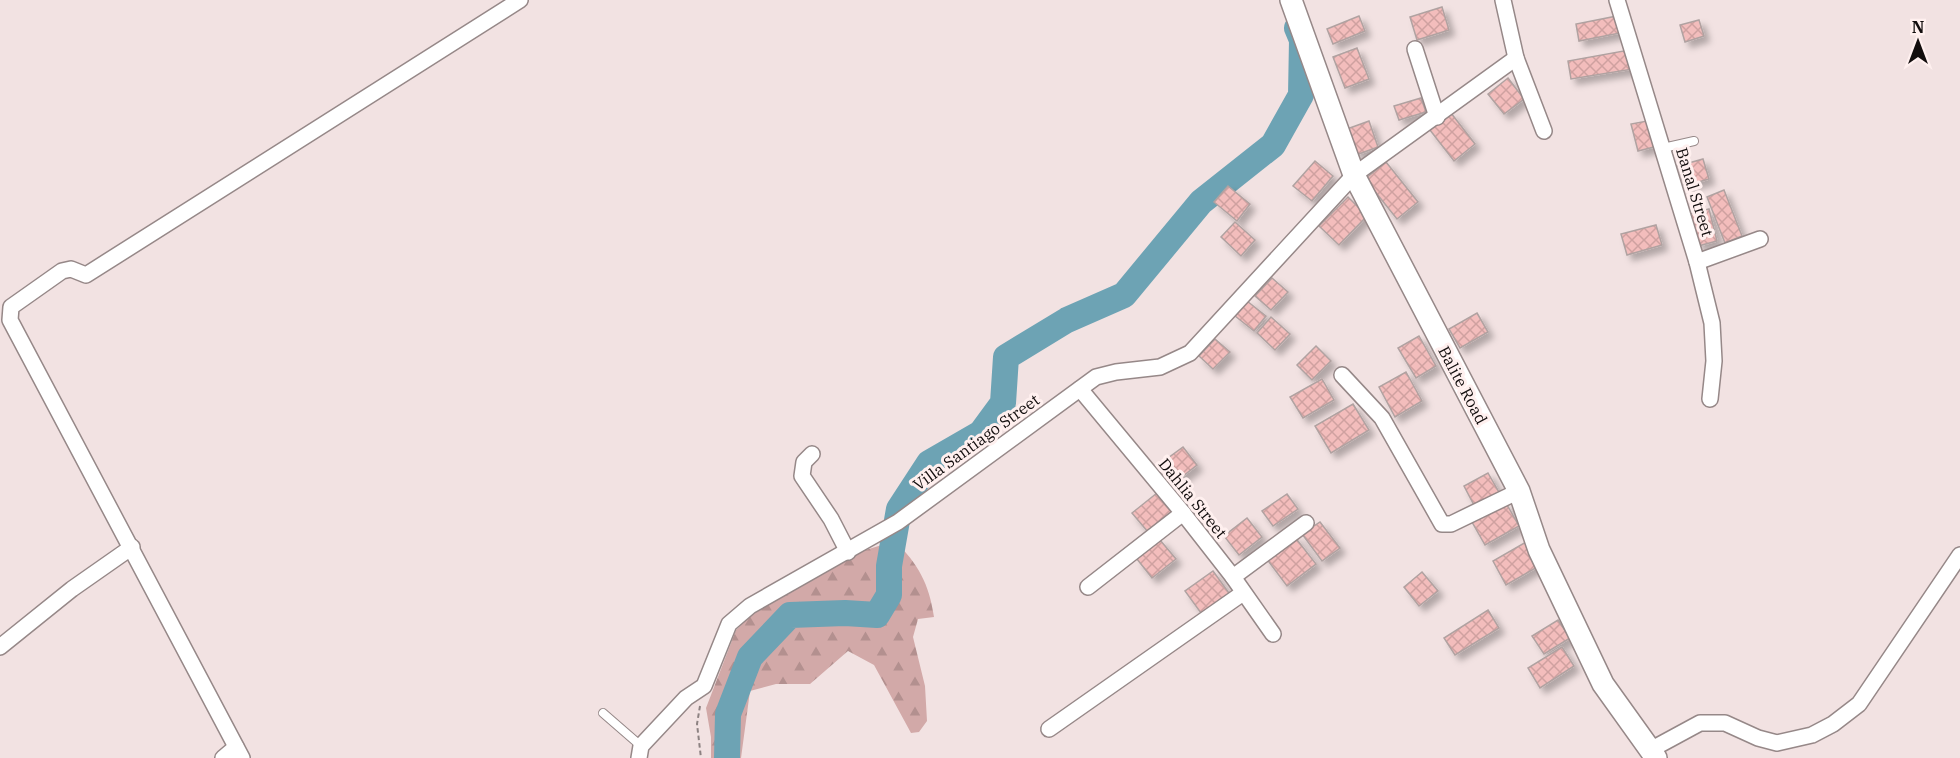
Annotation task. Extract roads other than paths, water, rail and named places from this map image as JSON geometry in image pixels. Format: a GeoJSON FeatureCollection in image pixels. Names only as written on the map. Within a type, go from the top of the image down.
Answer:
{"type":"FeatureCollection","features":[{"type":"Feature","properties":{"kind":"street"},"geometry":{"type":"LineString","coordinates":[[223,758],[239,752],[10,320],[11,307],[62,271],[70,269],[86,275],[520,0]]}},
{"type":"Feature","properties":{"kind":"street","name":"Balite Road"},"geometry":{"type":"LineString","coordinates":[[1291,0],[1354,176],[1519,491],[1539,550],[1603,684],[1654,754]]}},
{"type":"Feature","properties":{"kind":"street"},"geometry":{"type":"LineString","coordinates":[[1503,0],[1516,58],[1544,131]]}},
{"type":"Feature","properties":{"kind":"street","name":"Banal Street"},"geometry":{"type":"LineString","coordinates":[[1617,0],[1697,262],[1714,341],[1710,399]]}},
{"type":"Feature","properties":{"kind":"street"},"geometry":{"type":"LineString","coordinates":[[1415,48],[1437,117]]}},
{"type":"Feature","properties":{"kind":"street","name":"Villa Santiago Street"},"geometry":{"type":"LineString","coordinates":[[640,752],[686,698],[704,686],[729,624],[750,606],[898,522],[1096,377],[1116,372],[1160,367],[1190,353],[1354,176],[1516,58]]}},
{"type":"Feature","properties":{"kind":"street"},"geometry":{"type":"LineString","coordinates":[[1697,262],[1760,239]]}},
{"type":"Feature","properties":{"kind":"street"},"geometry":{"type":"LineString","coordinates":[[1342,375],[1382,418],[1442,524],[1451,524],[1519,491]]}},
{"type":"Feature","properties":{"kind":"street","name":"Dahlia Street"},"geometry":{"type":"LineString","coordinates":[[1080,389],[1184,513],[1273,634]]}},
{"type":"Feature","properties":{"kind":"street"},"geometry":{"type":"LineString","coordinates":[[812,454],[804,462],[802,476],[831,519],[848,552]]}},
{"type":"Feature","properties":{"kind":"street"},"geometry":{"type":"LineString","coordinates":[[1088,587],[1184,513]]}},
{"type":"Feature","properties":{"kind":"street"},"geometry":{"type":"LineString","coordinates":[[1233,577],[1306,523]]}},
{"type":"Feature","properties":{"kind":"street"},"geometry":{"type":"LineString","coordinates":[[0,647],[72,588],[132,548]]}},
{"type":"Feature","properties":{"kind":"street"},"geometry":{"type":"LineString","coordinates":[[1654,754],[1700,723],[1725,723],[1758,738],[1777,742],[1812,735],[1833,724],[1859,704],[1960,555]]}},
{"type":"Feature","properties":{"kind":"street"},"geometry":{"type":"LineString","coordinates":[[1049,729],[1243,593]]}},
{"type":"Feature","properties":{"kind":"lane"},"geometry":{"type":"LineString","coordinates":[[1663,148],[1694,141]]}},
{"type":"Feature","properties":{"kind":"lane"},"geometry":{"type":"LineString","coordinates":[[603,713],[640,752]]}},
{"type":"Feature","properties":{"kind":"waterway"},"geometry":{"type":"LineString","coordinates":[[727,758],[728,714],[750,657],[790,615],[845,613],[877,615],[889,595],[889,566],[899,509],[929,463],[981,433],[1003,403],[1006,357],[1067,320],[1124,295],[1201,202],[1273,145],[1301,95],[1302,40],[1297,28]]}}]}
